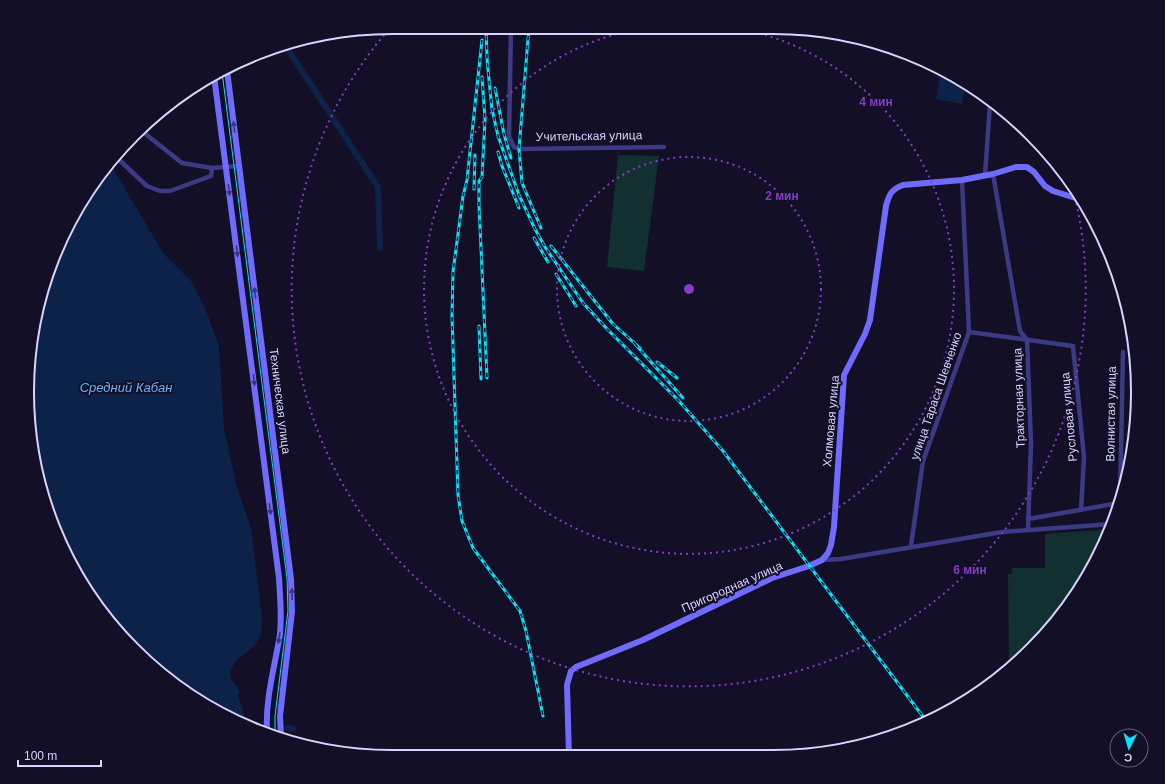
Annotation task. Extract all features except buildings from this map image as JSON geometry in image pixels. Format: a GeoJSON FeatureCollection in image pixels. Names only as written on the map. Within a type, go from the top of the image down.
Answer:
{"type":"FeatureCollection","features":[{"type":"Feature","properties":{"kind":"main road","name":"Техническая улица"},"geometry":{"type":"LineString","coordinates":[[228,74],[291,579],[292,612],[280,716],[280,732]]}},
{"type":"Feature","properties":{"kind":"main road","name":"Техническая улица"},"geometry":{"type":"LineString","coordinates":[[215,81],[280,578],[280,633],[266,716],[267,727]]}},
{"type":"Feature","properties":{"kind":"main road"},"geometry":{"type":"LineString","coordinates":[[962,180],[993,174],[1016,167],[1027,167],[1034,172],[1045,186],[1053,191],[1074,197]]}},
{"type":"Feature","properties":{"kind":"main road","name":"Холмовая улица"},"geometry":{"type":"LineString","coordinates":[[822,560],[828,553],[831,545],[834,527],[844,375],[870,320],[886,206],[891,192],[896,187],[903,185],[962,180]]}},
{"type":"Feature","properties":{"kind":"main road","name":"Пригородная улица"},"geometry":{"type":"LineString","coordinates":[[569,750],[567,685],[571,671],[576,667],[643,640],[772,578],[809,566],[822,560]]}},
{"type":"Feature","properties":{"kind":"street","name":"Учительская улица"},"geometry":{"type":"LineString","coordinates":[[511,34],[509,136],[514,147],[664,146]]}},
{"type":"Feature","properties":{"kind":"street"},"geometry":{"type":"LineString","coordinates":[[985,175],[990,107]]}},
{"type":"Feature","properties":{"kind":"street"},"geometry":{"type":"LineString","coordinates":[[145,133],[182,163],[212,168],[239,166]]}},
{"type":"Feature","properties":{"kind":"street"},"geometry":{"type":"LineString","coordinates":[[119,160],[147,186],[160,191],[170,192],[211,176],[212,168]]}},
{"type":"Feature","properties":{"kind":"street","name":"Тракторная улица"},"geometry":{"type":"LineString","coordinates":[[993,174],[1020,331],[1027,340],[1031,444],[1028,530]]}},
{"type":"Feature","properties":{"kind":"street","name":"улица Тараса Шевченко"},"geometry":{"type":"LineString","coordinates":[[911,546],[923,461],[969,332],[962,180]]}},
{"type":"Feature","properties":{"kind":"street"},"geometry":{"type":"LineString","coordinates":[[969,332],[1027,340]]}},
{"type":"Feature","properties":{"kind":"street","name":"Русловая улица"},"geometry":{"type":"LineString","coordinates":[[1027,340],[1073,346],[1084,457],[1081,510]]}},
{"type":"Feature","properties":{"kind":"street","name":"Волнистая улица"},"geometry":{"type":"LineString","coordinates":[[1120,478],[1123,352]]}},
{"type":"Feature","properties":{"kind":"street"},"geometry":{"type":"LineString","coordinates":[[1028,519],[1113,504]]}},
{"type":"Feature","properties":{"kind":"street","name":"Пригородная улица"},"geometry":{"type":"LineString","coordinates":[[822,560],[841,559],[911,546],[1002,532],[1106,524]]}},
{"type":"Feature","properties":{"kind":"green space"},"geometry":{"type":"Polygon","coordinates":[[[618,155],[659,156],[644,271],[607,267],[618,155]]]}},
{"type":"Feature","properties":{"kind":"green space"},"geometry":{"type":"Polygon","coordinates":[[[1104,530],[1071,591],[1042,628],[1009,661],[1008,574],[1012,574],[1012,568],[1045,568],[1045,534],[1104,530]]]}},
{"type":"Feature","properties":{"kind":"water"},"geometry":{"type":"Polygon","coordinates":[[[940,76],[964,89],[962,104],[936,99],[940,76]]]}},
{"type":"Feature","properties":{"kind":"water","name":"Средний Кабан"},"geometry":{"type":"Polygon","coordinates":[[[113,168],[163,253],[192,282],[207,313],[219,346],[224,428],[237,488],[251,528],[262,618],[261,634],[255,645],[236,661],[230,670],[230,677],[240,691],[238,696],[246,719],[213,702],[174,676],[139,645],[123,628],[94,591],[82,571],[61,529],[46,485],[37,439],[34,392],[37,345],[41,322],[46,299],[61,255],[82,213],[94,193],[113,168]]]}},
{"type":"Feature","properties":{"kind":"waterway"},"geometry":{"type":"LineString","coordinates":[[288,50],[378,187],[380,248]]}},
{"type":"Feature","properties":{"kind":"waterway"},"geometry":{"type":"LineString","coordinates":[[288,728],[293,729]]}},
{"type":"Feature","properties":{"kind":"tram line"},"geometry":{"type":"LineString","coordinates":[[223,77],[287,578],[288,611],[275,716],[275,730]]}},
{"type":"Feature","properties":{"kind":"railway"},"geometry":{"type":"LineString","coordinates":[[486,34],[492,109],[498,136],[519,195],[545,247],[583,303],[678,400],[723,451],[923,717]]}},
{"type":"Feature","properties":{"kind":"railway"},"geometry":{"type":"LineString","coordinates":[[528,34],[519,149],[522,183],[541,228]]}},
{"type":"Feature","properties":{"kind":"railway"},"geometry":{"type":"LineString","coordinates":[[482,40],[467,180],[463,196],[453,272],[452,316],[458,495],[462,521],[473,548],[520,611],[526,631],[543,716]]}},
{"type":"Feature","properties":{"kind":"railway"},"geometry":{"type":"LineString","coordinates":[[482,77],[485,119],[482,177],[479,181],[479,205],[487,378]]}},
{"type":"Feature","properties":{"kind":"railway"},"geometry":{"type":"LineString","coordinates":[[495,88],[504,134],[511,158]]}},
{"type":"Feature","properties":{"kind":"railway"},"geometry":{"type":"LineString","coordinates":[[498,152],[519,208]]}},
{"type":"Feature","properties":{"kind":"railway"},"geometry":{"type":"LineString","coordinates":[[474,189],[475,155]]}},
{"type":"Feature","properties":{"kind":"railway"},"geometry":{"type":"LineString","coordinates":[[534,238],[548,262]]}},
{"type":"Feature","properties":{"kind":"railway"},"geometry":{"type":"LineString","coordinates":[[551,246],[613,324],[640,348]]}},
{"type":"Feature","properties":{"kind":"railway"},"geometry":{"type":"LineString","coordinates":[[556,274],[576,306]]}},
{"type":"Feature","properties":{"kind":"railway"},"geometry":{"type":"LineString","coordinates":[[479,326],[481,379]]}},
{"type":"Feature","properties":{"kind":"railway"},"geometry":{"type":"LineString","coordinates":[[635,344],[683,398]]}},
{"type":"Feature","properties":{"kind":"railway"},"geometry":{"type":"LineString","coordinates":[[657,362],[677,378]]}}]}
